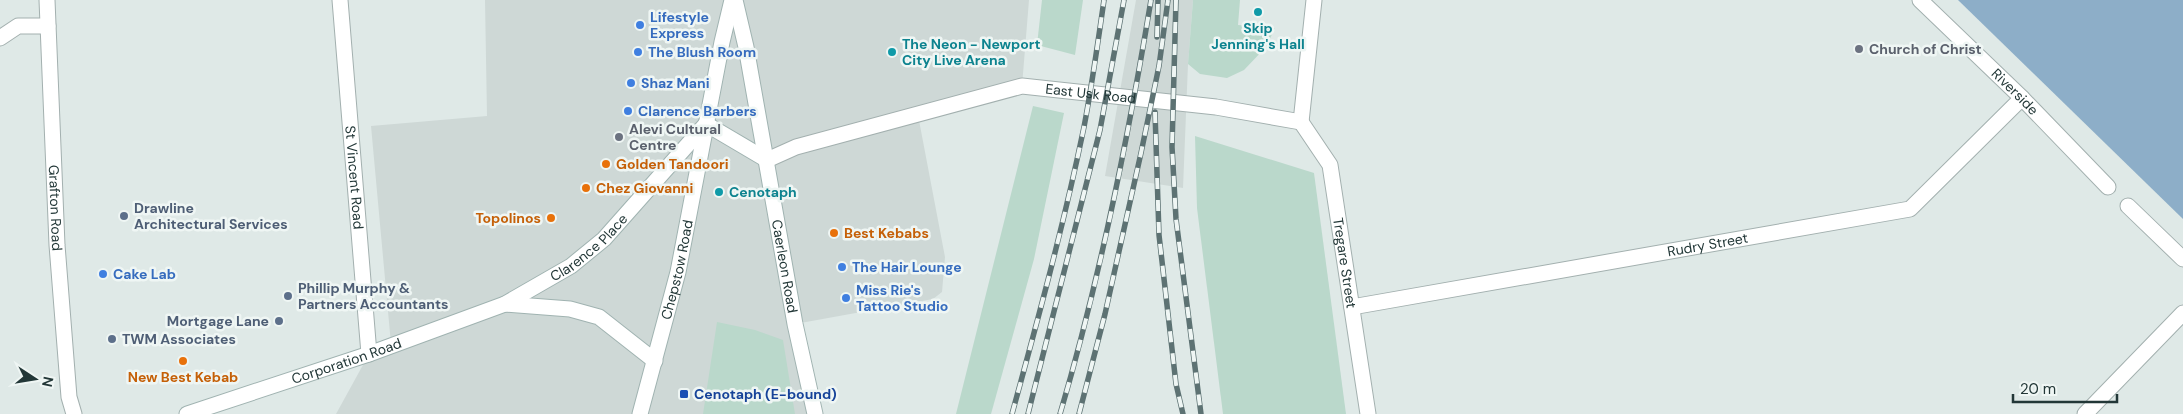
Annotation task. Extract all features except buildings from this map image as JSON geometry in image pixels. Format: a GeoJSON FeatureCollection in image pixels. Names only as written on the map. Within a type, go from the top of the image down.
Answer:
{"type":"FeatureCollection","features":[{"type":"Feature","properties":{"kind":"street","name":"Grafton Road"},"geometry":{"type":"LineString","coordinates":[[47,0],[58,245],[69,397],[74,414]]}},
{"type":"Feature","properties":{"kind":"street","name":"St Vincent Road"},"geometry":{"type":"LineString","coordinates":[[340,0],[369,354]]}},
{"type":"Feature","properties":{"kind":"street"},"geometry":{"type":"LineString","coordinates":[[734,0],[722,42],[706,124],[767,160]]}},
{"type":"Feature","properties":{"kind":"street","name":"Caerleon Road"},"geometry":{"type":"LineString","coordinates":[[734,0],[746,47],[795,324],[815,414]]}},
{"type":"Feature","properties":{"kind":"street"},"geometry":{"type":"LineString","coordinates":[[1301,122],[1314,0]]}},
{"type":"Feature","properties":{"kind":"street","name":"Riverside"},"geometry":{"type":"LineString","coordinates":[[1920,0],[2022,98],[2108,186]]}},
{"type":"Feature","properties":{"kind":"street"},"geometry":{"type":"LineString","coordinates":[[0,38],[18,26],[48,26]]}},
{"type":"Feature","properties":{"kind":"street","name":"East Usk Road"},"geometry":{"type":"LineString","coordinates":[[767,160],[796,147],[1022,86],[1216,108],[1301,122]]}},
{"type":"Feature","properties":{"kind":"street","name":"Rudry Street"},"geometry":{"type":"LineString","coordinates":[[1352,307],[1910,209],[2022,98]]}},
{"type":"Feature","properties":{"kind":"street","name":"Tregare Street"},"geometry":{"type":"LineString","coordinates":[[1301,122],[1330,165],[1368,414]]}},
{"type":"Feature","properties":{"kind":"street","name":"Clarence Place"},"geometry":{"type":"LineString","coordinates":[[505,304],[571,266],[604,239],[706,124]]}},
{"type":"Feature","properties":{"kind":"street","name":"Chepstow Road"},"geometry":{"type":"LineString","coordinates":[[640,414],[678,272],[706,124]]}},
{"type":"Feature","properties":{"kind":"street"},"geometry":{"type":"LineString","coordinates":[[2128,206],[2183,259]]}},
{"type":"Feature","properties":{"kind":"street"},"geometry":{"type":"LineString","coordinates":[[505,304],[570,309],[599,317],[655,361]]}},
{"type":"Feature","properties":{"kind":"street","name":"Corporation Road"},"geometry":{"type":"LineString","coordinates":[[187,414],[369,354],[505,304]]}},
{"type":"Feature","properties":{"kind":"street"},"geometry":{"type":"LineString","coordinates":[[2085,414],[2183,313]]}},
{"type":"Feature","properties":{"kind":"shaded area"},"geometry":{"type":"Polygon","coordinates":[[[485,0],[1029,0],[1022,86],[918,115],[945,257],[942,292],[933,299],[795,324],[815,414],[336,414],[369,354],[391,344],[371,126],[487,116],[485,0]]]}},
{"type":"Feature","properties":{"kind":"shaded area"},"geometry":{"type":"Polygon","coordinates":[[[1136,0],[1193,0],[1188,64],[1183,188],[1105,176],[1136,0]]]}},
{"type":"Feature","properties":{"kind":"green space"},"geometry":{"type":"Polygon","coordinates":[[[1042,0],[1083,0],[1075,55],[1037,45],[1042,0]]]}},
{"type":"Feature","properties":{"kind":"green space"},"geometry":{"type":"Polygon","coordinates":[[[1193,0],[1240,0],[1238,25],[1275,28],[1266,47],[1244,70],[1227,78],[1200,74],[1188,64],[1193,0]]]}},
{"type":"Feature","properties":{"kind":"green space"},"geometry":{"type":"Polygon","coordinates":[[[1033,106],[1064,113],[1034,259],[991,414],[956,414],[1033,106]]]}},
{"type":"Feature","properties":{"kind":"green space"},"geometry":{"type":"Polygon","coordinates":[[[1195,136],[1314,173],[1346,414],[1223,414],[1197,208],[1195,136]]]}},
{"type":"Feature","properties":{"kind":"green space"},"geometry":{"type":"Polygon","coordinates":[[[717,322],[755,330],[783,340],[795,414],[703,414],[717,322]]]}},
{"type":"Feature","properties":{"kind":"water"},"geometry":{"type":"Polygon","coordinates":[[[1958,0],[2183,0],[2183,219],[1958,0]]]}},
{"type":"Feature","properties":{"kind":"railway"},"geometry":{"type":"LineString","coordinates":[[1012,414],[1068,199],[1090,95],[1104,0]]}},
{"type":"Feature","properties":{"kind":"railway"},"geometry":{"type":"LineString","coordinates":[[1028,414],[1100,130],[1124,0]]}},
{"type":"Feature","properties":{"kind":"railway"},"geometry":{"type":"LineString","coordinates":[[1060,414],[1088,312],[1112,208],[1151,0]]}},
{"type":"Feature","properties":{"kind":"railway"},"geometry":{"type":"LineString","coordinates":[[1157,37],[1158,0]]}},
{"type":"Feature","properties":{"kind":"railway"},"geometry":{"type":"LineString","coordinates":[[1079,414],[1105,314],[1141,153],[1159,66],[1168,0]]}},
{"type":"Feature","properties":{"kind":"railway"},"geometry":{"type":"LineString","coordinates":[[1176,0],[1172,147],[1176,219],[1201,414]]}},
{"type":"Feature","properties":{"kind":"railway"},"geometry":{"type":"LineString","coordinates":[[1155,112],[1159,235],[1176,384],[1183,414]]}},
{"type":"Feature","properties":{"kind":"place","name":"Skip Jenning's Hall"},"geometry":{"type":"Point","coordinates":[1258,12]}},
{"type":"Feature","properties":{"kind":"place","name":"Lifestyle Express"},"geometry":{"type":"Point","coordinates":[640,25]}},
{"type":"Feature","properties":{"kind":"place","name":"Church of Christ"},"geometry":{"type":"Point","coordinates":[1859,49]}},
{"type":"Feature","properties":{"kind":"place","name":"The Blush Room"},"geometry":{"type":"Point","coordinates":[638,52]}},
{"type":"Feature","properties":{"kind":"place","name":"The Neon - Newport City Live Arena"},"geometry":{"type":"Point","coordinates":[892,52]}},
{"type":"Feature","properties":{"kind":"place","name":"Shaz Mani"},"geometry":{"type":"Point","coordinates":[631,83]}},
{"type":"Feature","properties":{"kind":"place","name":"Clarence Barbers"},"geometry":{"type":"Point","coordinates":[628,111]}},
{"type":"Feature","properties":{"kind":"place","name":"Alevi Cultural Centre"},"geometry":{"type":"Point","coordinates":[619,137]}},
{"type":"Feature","properties":{"kind":"place","name":"Golden Tandoori"},"geometry":{"type":"Point","coordinates":[606,164]}},
{"type":"Feature","properties":{"kind":"place","name":"Chez Giovanni"},"geometry":{"type":"Point","coordinates":[586,188]}},
{"type":"Feature","properties":{"kind":"place","name":"Cenotaph"},"geometry":{"type":"Point","coordinates":[719,192]}},
{"type":"Feature","properties":{"kind":"place","name":"Drawline Architectural Services"},"geometry":{"type":"Point","coordinates":[124,216]}},
{"type":"Feature","properties":{"kind":"place","name":"Topolinos"},"geometry":{"type":"Point","coordinates":[551,218]}},
{"type":"Feature","properties":{"kind":"place","name":"Best Kebabs"},"geometry":{"type":"Point","coordinates":[834,233]}},
{"type":"Feature","properties":{"kind":"place","name":"The Hair Lounge"},"geometry":{"type":"Point","coordinates":[842,267]}},
{"type":"Feature","properties":{"kind":"place","name":"Cake Lab"},"geometry":{"type":"Point","coordinates":[103,274]}},
{"type":"Feature","properties":{"kind":"place","name":"Phillip Murphy & Partners Accountants"},"geometry":{"type":"Point","coordinates":[288,296]}},
{"type":"Feature","properties":{"kind":"place","name":"Miss Rie's Tattoo Studio"},"geometry":{"type":"Point","coordinates":[846,298]}},
{"type":"Feature","properties":{"kind":"place","name":"Mortgage Lane"},"geometry":{"type":"Point","coordinates":[279,321]}},
{"type":"Feature","properties":{"kind":"place","name":"TWM Associates"},"geometry":{"type":"Point","coordinates":[112,339]}},
{"type":"Feature","properties":{"kind":"place","name":"New Best Kebab"},"geometry":{"type":"Point","coordinates":[183,361]}},
{"type":"Feature","properties":{"kind":"place","name":"Cenotaph (E-bound)"},"geometry":{"type":"Point","coordinates":[684,394]}}]}
